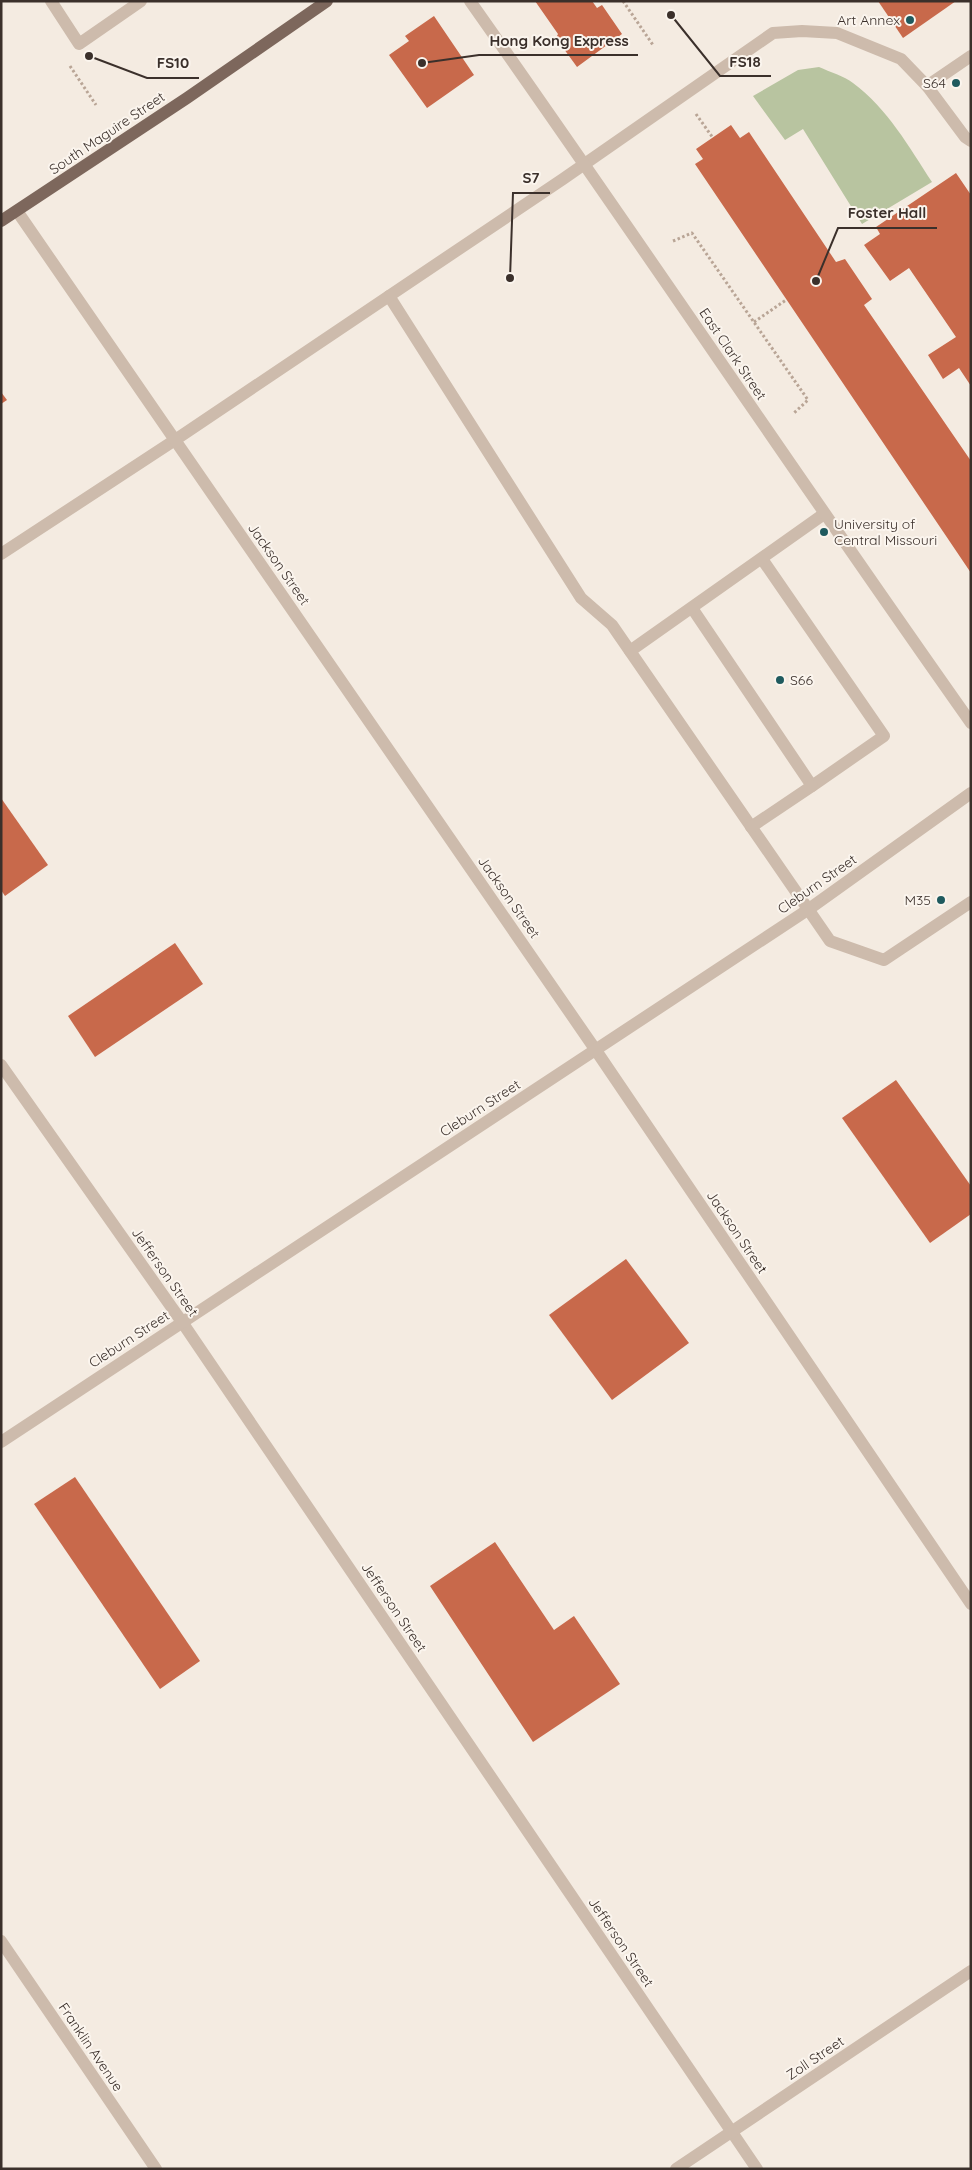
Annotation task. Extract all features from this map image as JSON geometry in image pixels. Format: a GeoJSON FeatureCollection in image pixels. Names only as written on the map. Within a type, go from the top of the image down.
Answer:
{"type":"FeatureCollection","features":[{"type":"Feature","properties":{"kind":"main road","name":"South Maguire Street"},"geometry":{"type":"LineString","coordinates":[[1,221],[187,98],[327,1]]}},
{"type":"Feature","properties":{"kind":"street"},"geometry":{"type":"LineString","coordinates":[[51,1],[79,44],[141,1]]}},
{"type":"Feature","properties":{"kind":"street","name":"East Clark Street"},"geometry":{"type":"LineString","coordinates":[[470,1],[585,164],[824,514],[971,723]]}},
{"type":"Feature","properties":{"kind":"street"},"geometry":{"type":"LineString","coordinates":[[1,554],[175,440],[585,164],[774,32],[837,33],[901,59],[927,86],[965,137],[971,141]]}},
{"type":"Feature","properties":{"kind":"street"},"geometry":{"type":"LineString","coordinates":[[927,86],[971,56]]}},
{"type":"Feature","properties":{"kind":"street","name":"Jackson Street"},"geometry":{"type":"LineString","coordinates":[[17,211],[595,1049],[971,1604]]}},
{"type":"Feature","properties":{"kind":"street"},"geometry":{"type":"LineString","coordinates":[[389,296],[581,598],[612,624],[830,942],[884,960],[971,902]]}},
{"type":"Feature","properties":{"kind":"street"},"geometry":{"type":"LineString","coordinates":[[630,651],[824,514]]}},
{"type":"Feature","properties":{"kind":"street"},"geometry":{"type":"LineString","coordinates":[[751,827],[884,736],[762,558]]}},
{"type":"Feature","properties":{"kind":"street"},"geometry":{"type":"LineString","coordinates":[[692,608],[812,786]]}},
{"type":"Feature","properties":{"kind":"street","name":"Cleburn Street"},"geometry":{"type":"LineString","coordinates":[[1,1442],[809,909],[971,793]]}},
{"type":"Feature","properties":{"kind":"street","name":"Jefferson Street"},"geometry":{"type":"LineString","coordinates":[[1,1065],[182,1322],[757,2169]]}},
{"type":"Feature","properties":{"kind":"street","name":"Franklin Avenue"},"geometry":{"type":"LineString","coordinates":[[1,1942],[156,2169]]}},
{"type":"Feature","properties":{"kind":"street","name":"Zoll Street"},"geometry":{"type":"LineString","coordinates":[[676,2169],[971,1971]]}},
{"type":"Feature","properties":{"kind":"path"},"geometry":{"type":"LineString","coordinates":[[623,1],[654,45]]}},
{"type":"Feature","properties":{"kind":"path"},"geometry":{"type":"LineString","coordinates":[[79,44],[66,61],[96,105]]}},
{"type":"Feature","properties":{"kind":"path"},"geometry":{"type":"LineString","coordinates":[[674,241],[692,233],[808,400],[794,413]]}},
{"type":"Feature","properties":{"kind":"path"},"geometry":{"type":"LineString","coordinates":[[754,322],[786,300]]}},
{"type":"Feature","properties":{"kind":"green space"},"geometry":{"type":"Polygon","coordinates":[[[819,67],[841,76],[866,93],[897,129],[932,182],[862,224],[803,129],[785,140],[753,96],[798,70],[819,67]]]}},
{"type":"Feature","properties":{"kind":"building"},"geometry":{"type":"Polygon","coordinates":[[[535,1],[592,1],[597,8],[602,5],[622,34],[577,67],[556,38],[558,34],[535,1]]]}},
{"type":"Feature","properties":{"kind":"building","name":"Art Annex"},"geometry":{"type":"Polygon","coordinates":[[[878,1],[956,1],[903,38],[878,1]]]}},
{"type":"Feature","properties":{"kind":"building"},"geometry":{"type":"Polygon","coordinates":[[[434,16],[474,75],[427,108],[389,55],[409,41],[405,36],[434,16]]]}},
{"type":"Feature","properties":{"kind":"building"},"geometry":{"type":"Polygon","coordinates":[[[731,125],[740,138],[749,132],[836,262],[845,259],[872,299],[864,305],[971,461],[971,573],[695,164],[703,159],[696,149],[731,125]]]}},
{"type":"Feature","properties":{"kind":"building"},"geometry":{"type":"Polygon","coordinates":[[[956,173],[971,195],[971,386],[959,368],[943,379],[928,355],[956,337],[909,268],[890,281],[864,245],[880,234],[876,227],[956,173]]]}},
{"type":"Feature","properties":{"kind":"building"},"geometry":{"type":"Polygon","coordinates":[[[1,392],[7,400],[1,404],[1,392]]]}},
{"type":"Feature","properties":{"kind":"building"},"geometry":{"type":"Polygon","coordinates":[[[1,798],[48,865],[5,896],[1,890],[1,798]]]}},
{"type":"Feature","properties":{"kind":"building"},"geometry":{"type":"Polygon","coordinates":[[[175,943],[203,984],[95,1057],[68,1016],[175,943]]]}},
{"type":"Feature","properties":{"kind":"building"},"geometry":{"type":"Polygon","coordinates":[[[896,1080],[971,1186],[971,1214],[930,1243],[842,1118],[896,1080]]]}},
{"type":"Feature","properties":{"kind":"building"},"geometry":{"type":"Polygon","coordinates":[[[626,1259],[689,1343],[612,1400],[549,1315],[626,1259]]]}},
{"type":"Feature","properties":{"kind":"building"},"geometry":{"type":"Polygon","coordinates":[[[75,1477],[200,1661],[160,1689],[34,1504],[75,1477]]]}},
{"type":"Feature","properties":{"kind":"building"},"geometry":{"type":"Polygon","coordinates":[[[495,1542],[554,1630],[574,1616],[620,1684],[533,1742],[430,1586],[495,1542]]]}},
{"type":"Feature","properties":{"kind":"place","name":"FS18"},"geometry":{"type":"Point","coordinates":[671,15]}},
{"type":"Feature","properties":{"kind":"place","name":"Art Annex"},"geometry":{"type":"Point","coordinates":[910,20]}},
{"type":"Feature","properties":{"kind":"place","name":"FS10"},"geometry":{"type":"Point","coordinates":[89,56]}},
{"type":"Feature","properties":{"kind":"place","name":"Hong Kong Express"},"geometry":{"type":"Point","coordinates":[422,63]}},
{"type":"Feature","properties":{"kind":"place","name":"S64"},"geometry":{"type":"Point","coordinates":[956,83]}},
{"type":"Feature","properties":{"kind":"place","name":"S7"},"geometry":{"type":"Point","coordinates":[510,278]}},
{"type":"Feature","properties":{"kind":"place","name":"Foster Hall"},"geometry":{"type":"Point","coordinates":[816,281]}},
{"type":"Feature","properties":{"kind":"place","name":"University of Central Missouri"},"geometry":{"type":"Point","coordinates":[824,532]}},
{"type":"Feature","properties":{"kind":"place","name":"S66"},"geometry":{"type":"Point","coordinates":[780,680]}},
{"type":"Feature","properties":{"kind":"place","name":"M35"},"geometry":{"type":"Point","coordinates":[941,900]}}]}
